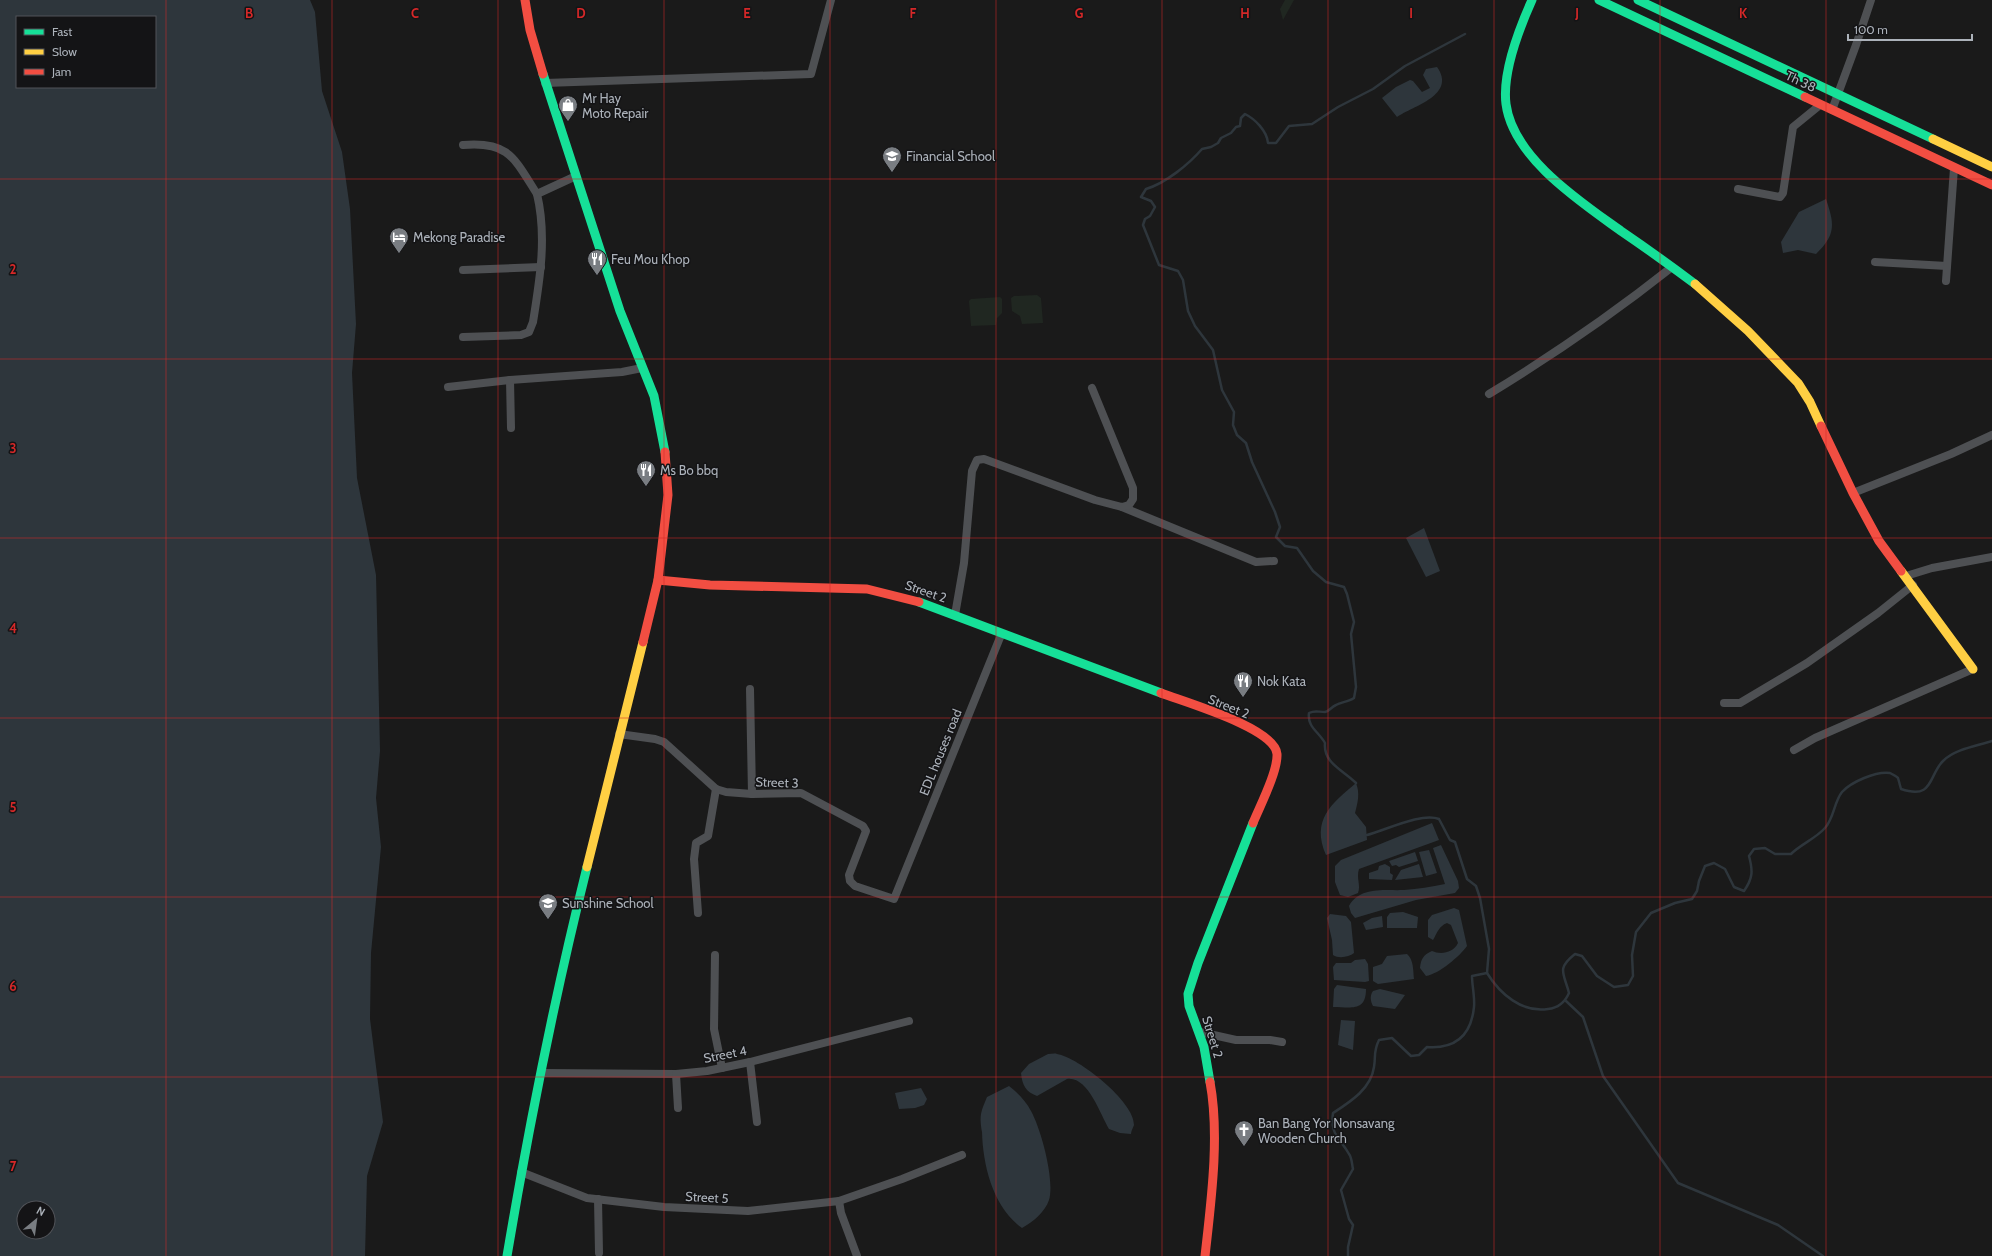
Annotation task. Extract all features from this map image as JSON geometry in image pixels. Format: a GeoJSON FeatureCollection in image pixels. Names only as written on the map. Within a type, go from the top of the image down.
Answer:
{"type":"FeatureCollection","features":[{"type":"Feature","properties":{"kind":"street"},"geometry":{"type":"LineString","coordinates":[[507,1256],[521,1172],[542,1073],[561,971],[658,580],[668,495],[664,444],[654,396],[620,311],[545,83],[530,30],[525,0]]}},
{"type":"Feature","properties":{"kind":"street"},"geometry":{"type":"LineString","coordinates":[[545,83],[811,74],[831,0]]}},
{"type":"Feature","properties":{"kind":"street"},"geometry":{"type":"LineString","coordinates":[[1532,0],[1517,32],[1507,78],[1506,105],[1513,127],[1527,150],[1543,170],[1568,193],[1708,294],[1748,331],[1798,383],[1816,415],[1853,493],[1879,540],[1973,669],[1829,732],[1794,750]]}},
{"type":"Feature","properties":{"kind":"street","name":"Th 38"},"geometry":{"type":"LineString","coordinates":[[1600,0],[1992,185]]}},
{"type":"Feature","properties":{"kind":"street","name":"Th 38"},"geometry":{"type":"LineString","coordinates":[[1638,0],[1992,167]]}},
{"type":"Feature","properties":{"kind":"street"},"geometry":{"type":"LineString","coordinates":[[1832,110],[1871,0]]}},
{"type":"Feature","properties":{"kind":"street"},"geometry":{"type":"LineString","coordinates":[[1738,189],[1780,197],[1783,193],[1793,127],[1820,105]]}},
{"type":"Feature","properties":{"kind":"street"},"geometry":{"type":"LineString","coordinates":[[463,145],[481,143],[496,146],[508,153],[517,162],[536,194],[542,216],[543,242],[534,322],[529,332],[521,335],[463,337]]}},
{"type":"Feature","properties":{"kind":"street"},"geometry":{"type":"LineString","coordinates":[[1946,281],[1954,168]]}},
{"type":"Feature","properties":{"kind":"street"},"geometry":{"type":"LineString","coordinates":[[536,194],[576,176]]}},
{"type":"Feature","properties":{"kind":"street"},"geometry":{"type":"LineString","coordinates":[[1875,262],[1947,266]]}},
{"type":"Feature","properties":{"kind":"street"},"geometry":{"type":"LineString","coordinates":[[463,270],[540,267]]}},
{"type":"Feature","properties":{"kind":"street"},"geometry":{"type":"LineString","coordinates":[[1490,394],[1547,358],[1635,296],[1672,267]]}},
{"type":"Feature","properties":{"kind":"street"},"geometry":{"type":"LineString","coordinates":[[448,387],[510,380],[622,372],[642,368]]}},
{"type":"Feature","properties":{"kind":"street"},"geometry":{"type":"LineString","coordinates":[[510,380],[511,428]]}},
{"type":"Feature","properties":{"kind":"street"},"geometry":{"type":"LineString","coordinates":[[1092,388],[1133,488],[1134,499],[1129,505],[1122,507]]}},
{"type":"Feature","properties":{"kind":"street"},"geometry":{"type":"LineString","coordinates":[[1853,493],[1951,454],[1992,435]]}},
{"type":"Feature","properties":{"kind":"street"},"geometry":{"type":"LineString","coordinates":[[955,615],[964,563],[972,471],[977,460],[984,459],[1095,500],[1122,507],[1256,562],[1274,561]]}},
{"type":"Feature","properties":{"kind":"street"},"geometry":{"type":"LineString","coordinates":[[1906,576],[1947,565],[1992,557]]}},
{"type":"Feature","properties":{"kind":"street","name":"Street 2"},"geometry":{"type":"LineString","coordinates":[[658,580],[710,585],[867,589],[911,599],[955,615],[1001,635],[1226,717],[1268,738],[1275,746],[1277,754],[1276,765],[1201,956],[1188,994],[1189,1006],[1200,1032],[1212,1091],[1214,1121],[1212,1189],[1205,1256]]}},
{"type":"Feature","properties":{"kind":"street"},"geometry":{"type":"LineString","coordinates":[[1724,703],[1740,703],[1807,663],[1878,613],[1913,585]]}},
{"type":"Feature","properties":{"kind":"street","name":"EDL houses road"},"geometry":{"type":"LineString","coordinates":[[894,899],[1001,635]]}},
{"type":"Feature","properties":{"kind":"street"},"geometry":{"type":"LineString","coordinates":[[750,689],[752,794]]}},
{"type":"Feature","properties":{"kind":"street"},"geometry":{"type":"LineString","coordinates":[[619,734],[655,739],[664,742],[716,789],[708,836],[696,843],[694,859],[698,913]]}},
{"type":"Feature","properties":{"kind":"street","name":"Street 3"},"geometry":{"type":"LineString","coordinates":[[716,789],[726,792],[752,794],[801,793],[863,826],[866,831],[849,874],[850,881],[855,886],[894,899]]}},
{"type":"Feature","properties":{"kind":"street"},"geometry":{"type":"LineString","coordinates":[[715,955],[714,1028],[722,1068]]}},
{"type":"Feature","properties":{"kind":"street","name":"Street 4"},"geometry":{"type":"LineString","coordinates":[[542,1073],[676,1074],[722,1068],[909,1021]]}},
{"type":"Feature","properties":{"kind":"street"},"geometry":{"type":"LineString","coordinates":[[1200,1032],[1236,1040],[1270,1040],[1282,1042]]}},
{"type":"Feature","properties":{"kind":"street"},"geometry":{"type":"LineString","coordinates":[[750,1062],[757,1122]]}},
{"type":"Feature","properties":{"kind":"street"},"geometry":{"type":"LineString","coordinates":[[676,1074],[678,1108]]}},
{"type":"Feature","properties":{"kind":"street","name":"Street 5"},"geometry":{"type":"LineString","coordinates":[[521,1172],[587,1198],[664,1207],[748,1211],[839,1201],[902,1179],[962,1154]]}},
{"type":"Feature","properties":{"kind":"street"},"geometry":{"type":"LineString","coordinates":[[598,1199],[599,1253]]}},
{"type":"Feature","properties":{"kind":"street"},"geometry":{"type":"LineString","coordinates":[[839,1201],[841,1214],[857,1256]]}},
{"type":"Feature","properties":{"kind":"shaded area"},"geometry":{"type":"Polygon","coordinates":[[[0,0],[310,0],[315,12],[322,91],[342,152],[350,209],[356,324],[352,373],[357,478],[376,575],[380,751],[376,798],[381,847],[371,953],[370,1019],[383,1122],[367,1176],[365,1256],[0,1256],[0,0]]]}},
{"type":"Feature","properties":{"kind":"shaded area"},"geometry":{"type":"Polygon","coordinates":[[[1285,0],[1294,0],[1283,20],[1280,9],[1285,0]]]}},
{"type":"Feature","properties":{"kind":"shaded area"},"geometry":{"type":"Polygon","coordinates":[[[1437,67],[1442,77],[1441,85],[1437,92],[1422,104],[1397,117],[1382,98],[1396,87],[1410,80],[1413,81],[1422,92],[1430,88],[1423,75],[1426,69],[1437,67]]]}},
{"type":"Feature","properties":{"kind":"shaded area"},"geometry":{"type":"Polygon","coordinates":[[[1826,199],[1831,215],[1832,228],[1831,234],[1823,247],[1816,254],[1798,250],[1783,253],[1781,242],[1799,212],[1826,199]]]}},
{"type":"Feature","properties":{"kind":"shaded area"},"geometry":{"type":"Polygon","coordinates":[[[1037,295],[1041,298],[1043,323],[1022,324],[1020,316],[1012,311],[1011,298],[1014,296],[1037,295]]]}},
{"type":"Feature","properties":{"kind":"shaded area"},"geometry":{"type":"Polygon","coordinates":[[[1000,297],[1002,299],[1002,313],[997,318],[996,325],[971,326],[969,301],[971,299],[1000,297]]]}},
{"type":"Feature","properties":{"kind":"shaded area"},"geometry":{"type":"Polygon","coordinates":[[[1424,528],[1440,571],[1426,577],[1406,538],[1424,528]]]}},
{"type":"Feature","properties":{"kind":"shaded area"},"geometry":{"type":"Polygon","coordinates":[[[1356,783],[1358,798],[1355,813],[1366,827],[1367,840],[1326,855],[1322,843],[1322,822],[1332,806],[1356,783]]]}},
{"type":"Feature","properties":{"kind":"shaded area"},"geometry":{"type":"Polygon","coordinates":[[[1432,823],[1439,840],[1359,869],[1358,893],[1348,897],[1340,895],[1335,882],[1335,866],[1341,860],[1432,823]]]}},
{"type":"Feature","properties":{"kind":"shaded area"},"geometry":{"type":"Polygon","coordinates":[[[1441,845],[1458,881],[1459,888],[1455,893],[1416,900],[1355,918],[1351,913],[1349,906],[1360,895],[1366,892],[1414,889],[1445,884],[1433,848],[1441,845]]]}},
{"type":"Feature","properties":{"kind":"shaded area"},"geometry":{"type":"Polygon","coordinates":[[[1429,850],[1437,873],[1426,876],[1419,852],[1429,850]]]}},
{"type":"Feature","properties":{"kind":"shaded area"},"geometry":{"type":"Polygon","coordinates":[[[1415,852],[1418,861],[1399,867],[1396,865],[1392,866],[1389,861],[1415,852]]]}},
{"type":"Feature","properties":{"kind":"shaded area"},"geometry":{"type":"Polygon","coordinates":[[[1385,864],[1390,867],[1390,873],[1393,875],[1392,880],[1369,879],[1369,873],[1378,870],[1379,866],[1385,864]]]}},
{"type":"Feature","properties":{"kind":"shaded area"},"geometry":{"type":"Polygon","coordinates":[[[1419,864],[1423,877],[1395,880],[1401,870],[1419,864]]]}},
{"type":"Feature","properties":{"kind":"shaded area"},"geometry":{"type":"Polygon","coordinates":[[[1454,908],[1459,910],[1467,946],[1449,964],[1437,972],[1426,976],[1420,968],[1422,960],[1426,954],[1432,951],[1443,953],[1450,951],[1458,943],[1451,925],[1447,923],[1440,928],[1433,940],[1428,937],[1428,920],[1432,915],[1454,908]]]}},
{"type":"Feature","properties":{"kind":"shaded area"},"geometry":{"type":"Polygon","coordinates":[[[1403,912],[1418,917],[1417,928],[1387,928],[1387,917],[1390,913],[1403,912]]]}},
{"type":"Feature","properties":{"kind":"shaded area"},"geometry":{"type":"Polygon","coordinates":[[[1330,914],[1346,916],[1351,922],[1354,953],[1341,957],[1333,955],[1332,940],[1327,918],[1330,914]]]}},
{"type":"Feature","properties":{"kind":"shaded area"},"geometry":{"type":"Polygon","coordinates":[[[1382,916],[1383,927],[1366,930],[1363,923],[1372,918],[1382,916]]]}},
{"type":"Feature","properties":{"kind":"shaded area"},"geometry":{"type":"Polygon","coordinates":[[[1407,954],[1412,962],[1414,979],[1378,984],[1373,981],[1373,967],[1382,964],[1387,956],[1407,954]]]}},
{"type":"Feature","properties":{"kind":"shaded area"},"geometry":{"type":"Polygon","coordinates":[[[1365,959],[1368,964],[1369,981],[1334,980],[1333,967],[1336,963],[1351,963],[1355,960],[1365,959]]]}},
{"type":"Feature","properties":{"kind":"shaded area"},"geometry":{"type":"Polygon","coordinates":[[[1337,985],[1366,989],[1363,1002],[1356,1007],[1333,1007],[1334,989],[1337,985]]]}},
{"type":"Feature","properties":{"kind":"shaded area"},"geometry":{"type":"Polygon","coordinates":[[[1380,989],[1405,995],[1395,1009],[1373,1006],[1371,1000],[1372,993],[1373,991],[1380,989]]]}},
{"type":"Feature","properties":{"kind":"shaded area"},"geometry":{"type":"Polygon","coordinates":[[[1341,1020],[1355,1021],[1353,1050],[1338,1045],[1341,1020]]]}},
{"type":"Feature","properties":{"kind":"shaded area"},"geometry":{"type":"Polygon","coordinates":[[[1048,1054],[1056,1054],[1066,1057],[1078,1063],[1116,1093],[1132,1115],[1134,1125],[1131,1134],[1120,1133],[1109,1129],[1087,1090],[1081,1083],[1074,1080],[1067,1079],[1037,1096],[1027,1090],[1022,1081],[1021,1073],[1029,1064],[1048,1054]]]}},
{"type":"Feature","properties":{"kind":"shaded area"},"geometry":{"type":"Polygon","coordinates":[[[1009,1086],[1019,1094],[1029,1107],[1035,1119],[1043,1142],[1049,1168],[1050,1191],[1049,1200],[1045,1209],[1030,1223],[1022,1228],[1012,1219],[997,1197],[987,1172],[983,1145],[981,1112],[987,1097],[1009,1086]]]}},
{"type":"Feature","properties":{"kind":"shaded area"},"geometry":{"type":"Polygon","coordinates":[[[921,1088],[927,1099],[924,1105],[915,1108],[899,1109],[895,1093],[921,1088]]]}},
{"type":"Feature","properties":{"kind":"waterway"},"geometry":{"type":"LineString","coordinates":[[1356,783],[1335,766],[1327,756],[1325,743],[1312,726],[1309,718],[1309,713],[1315,711],[1325,712],[1338,704],[1354,698],[1356,687],[1351,634],[1354,622],[1347,594],[1344,587],[1326,582],[1313,571],[1297,548],[1285,546],[1276,537],[1280,527],[1275,512],[1252,462],[1246,443],[1237,435],[1233,425],[1234,412],[1222,390],[1213,350],[1195,326],[1188,311],[1183,280],[1178,271],[1159,265],[1143,225],[1145,219],[1150,216],[1155,207],[1151,201],[1141,197],[1146,189],[1169,178],[1191,161],[1202,149],[1211,147],[1218,143],[1221,138],[1231,133],[1236,127],[1240,126],[1241,118],[1245,114],[1260,126],[1268,143],[1276,143],[1289,126],[1312,124],[1338,107],[1373,89],[1405,66],[1465,34]]}},
{"type":"Feature","properties":{"kind":"waterway"},"geometry":{"type":"LineString","coordinates":[[1348,1256],[1348,1247],[1353,1225],[1349,1219],[1341,1190],[1353,1169],[1350,1156],[1334,1131],[1332,1120],[1333,1113],[1359,1094],[1369,1082],[1374,1067],[1375,1051],[1379,1040],[1392,1038],[1411,1056],[1419,1055],[1427,1047],[1446,1046],[1460,1039],[1469,1026],[1474,1007],[1472,976],[1487,973],[1505,995],[1521,1005],[1538,1009],[1555,1007],[1561,1004],[1565,999],[1569,993],[1563,968],[1569,959],[1575,954],[1582,956],[1597,976],[1614,987],[1628,985],[1633,976],[1632,955],[1636,932],[1651,913],[1675,903],[1692,899],[1697,891],[1705,866],[1714,863],[1725,869],[1734,887],[1744,891],[1751,878],[1752,870],[1749,856],[1754,849],[1765,848],[1775,854],[1791,854],[1825,828],[1830,820],[1839,796],[1846,788],[1857,781],[1871,775],[1890,773],[1898,778],[1901,789],[1912,792],[1919,791],[1925,789],[1929,785],[1938,767],[1948,757],[1966,748],[1992,741]]}},
{"type":"Feature","properties":{"kind":"waterway"},"geometry":{"type":"LineString","coordinates":[[1367,835],[1404,822],[1432,817],[1439,819],[1450,840],[1455,842],[1467,879],[1476,886],[1480,898],[1489,949],[1487,973]]}},
{"type":"Feature","properties":{"kind":"waterway"},"geometry":{"type":"LineString","coordinates":[[1566,1001],[1583,1017],[1603,1076],[1678,1183],[1778,1225],[1823,1256]]}},
{"type":"Feature","properties":{"kind":"traffic: fast"},"geometry":{"type":"LineString","coordinates":[[1532,0],[1517,37],[1509,65],[1505,92],[1506,104],[1511,124],[1521,143],[1551,177],[1587,207],[1695,284]]}},
{"type":"Feature","properties":{"kind":"traffic: fast"},"geometry":{"type":"LineString","coordinates":[[1599,0],[1805,97]]}},
{"type":"Feature","properties":{"kind":"traffic: fast"},"geometry":{"type":"LineString","coordinates":[[1638,0],[1933,139]]}},
{"type":"Feature","properties":{"kind":"traffic: fast"},"geometry":{"type":"LineString","coordinates":[[543,74],[620,311],[654,396],[665,452]]}},
{"type":"Feature","properties":{"kind":"traffic: fast"},"geometry":{"type":"LineString","coordinates":[[919,602],[1161,693]]}},
{"type":"Feature","properties":{"kind":"traffic: fast"},"geometry":{"type":"LineString","coordinates":[[1210,1082],[1204,1047],[1189,1006],[1188,994],[1198,963],[1253,823]]}},
{"type":"Feature","properties":{"kind":"traffic: fast"},"geometry":{"type":"LineString","coordinates":[[507,1256],[543,1060],[587,867]]}},
{"type":"Feature","properties":{"kind":"traffic: slow"},"geometry":{"type":"LineString","coordinates":[[1933,139],[1992,167]]}},
{"type":"Feature","properties":{"kind":"traffic: slow"},"geometry":{"type":"LineString","coordinates":[[1695,284],[1748,331],[1798,383],[1810,402],[1821,426]]}},
{"type":"Feature","properties":{"kind":"traffic: slow"},"geometry":{"type":"LineString","coordinates":[[1901,571],[1973,669]]}},
{"type":"Feature","properties":{"kind":"traffic: slow"},"geometry":{"type":"LineString","coordinates":[[587,867],[643,642]]}},
{"type":"Feature","properties":{"kind":"traffic: jam"},"geometry":{"type":"LineString","coordinates":[[525,0],[530,30],[543,74]]}},
{"type":"Feature","properties":{"kind":"traffic: jam"},"geometry":{"type":"LineString","coordinates":[[1805,97],[1992,185]]}},
{"type":"Feature","properties":{"kind":"traffic: jam"},"geometry":{"type":"LineString","coordinates":[[1821,426],[1853,493],[1879,541],[1901,571]]}},
{"type":"Feature","properties":{"kind":"traffic: jam"},"geometry":{"type":"LineString","coordinates":[[643,642],[658,580],[668,495],[665,452]]}},
{"type":"Feature","properties":{"kind":"traffic: jam"},"geometry":{"type":"LineString","coordinates":[[658,580],[710,585],[867,589],[919,602]]}},
{"type":"Feature","properties":{"kind":"traffic: jam"},"geometry":{"type":"LineString","coordinates":[[1161,693],[1227,717],[1261,735],[1272,744],[1277,754],[1275,770],[1253,823]]}},
{"type":"Feature","properties":{"kind":"traffic: jam"},"geometry":{"type":"LineString","coordinates":[[1205,1256],[1214,1169],[1214,1124],[1210,1082]]}},
{"type":"Feature","properties":{"kind":"place","name":"Mr Hay Moto Repair"},"geometry":{"type":"Point","coordinates":[568,122]}},
{"type":"Feature","properties":{"kind":"place","name":"Financial School"},"geometry":{"type":"Point","coordinates":[892,173]}},
{"type":"Feature","properties":{"kind":"place","name":"Mekong Paradise"},"geometry":{"type":"Point","coordinates":[399,254]}},
{"type":"Feature","properties":{"kind":"place","name":"Feu Mou Khop"},"geometry":{"type":"Point","coordinates":[597,276]}},
{"type":"Feature","properties":{"kind":"place","name":"Ms Bo bbq"},"geometry":{"type":"Point","coordinates":[646,487]}},
{"type":"Feature","properties":{"kind":"place","name":"Nok Kata"},"geometry":{"type":"Point","coordinates":[1243,698]}},
{"type":"Feature","properties":{"kind":"place","name":"Sunshine School"},"geometry":{"type":"Point","coordinates":[548,920]}},
{"type":"Feature","properties":{"kind":"place","name":"Ban Bang Yor Nonsavang Wooden Church"},"geometry":{"type":"Point","coordinates":[1244,1147]}}]}
